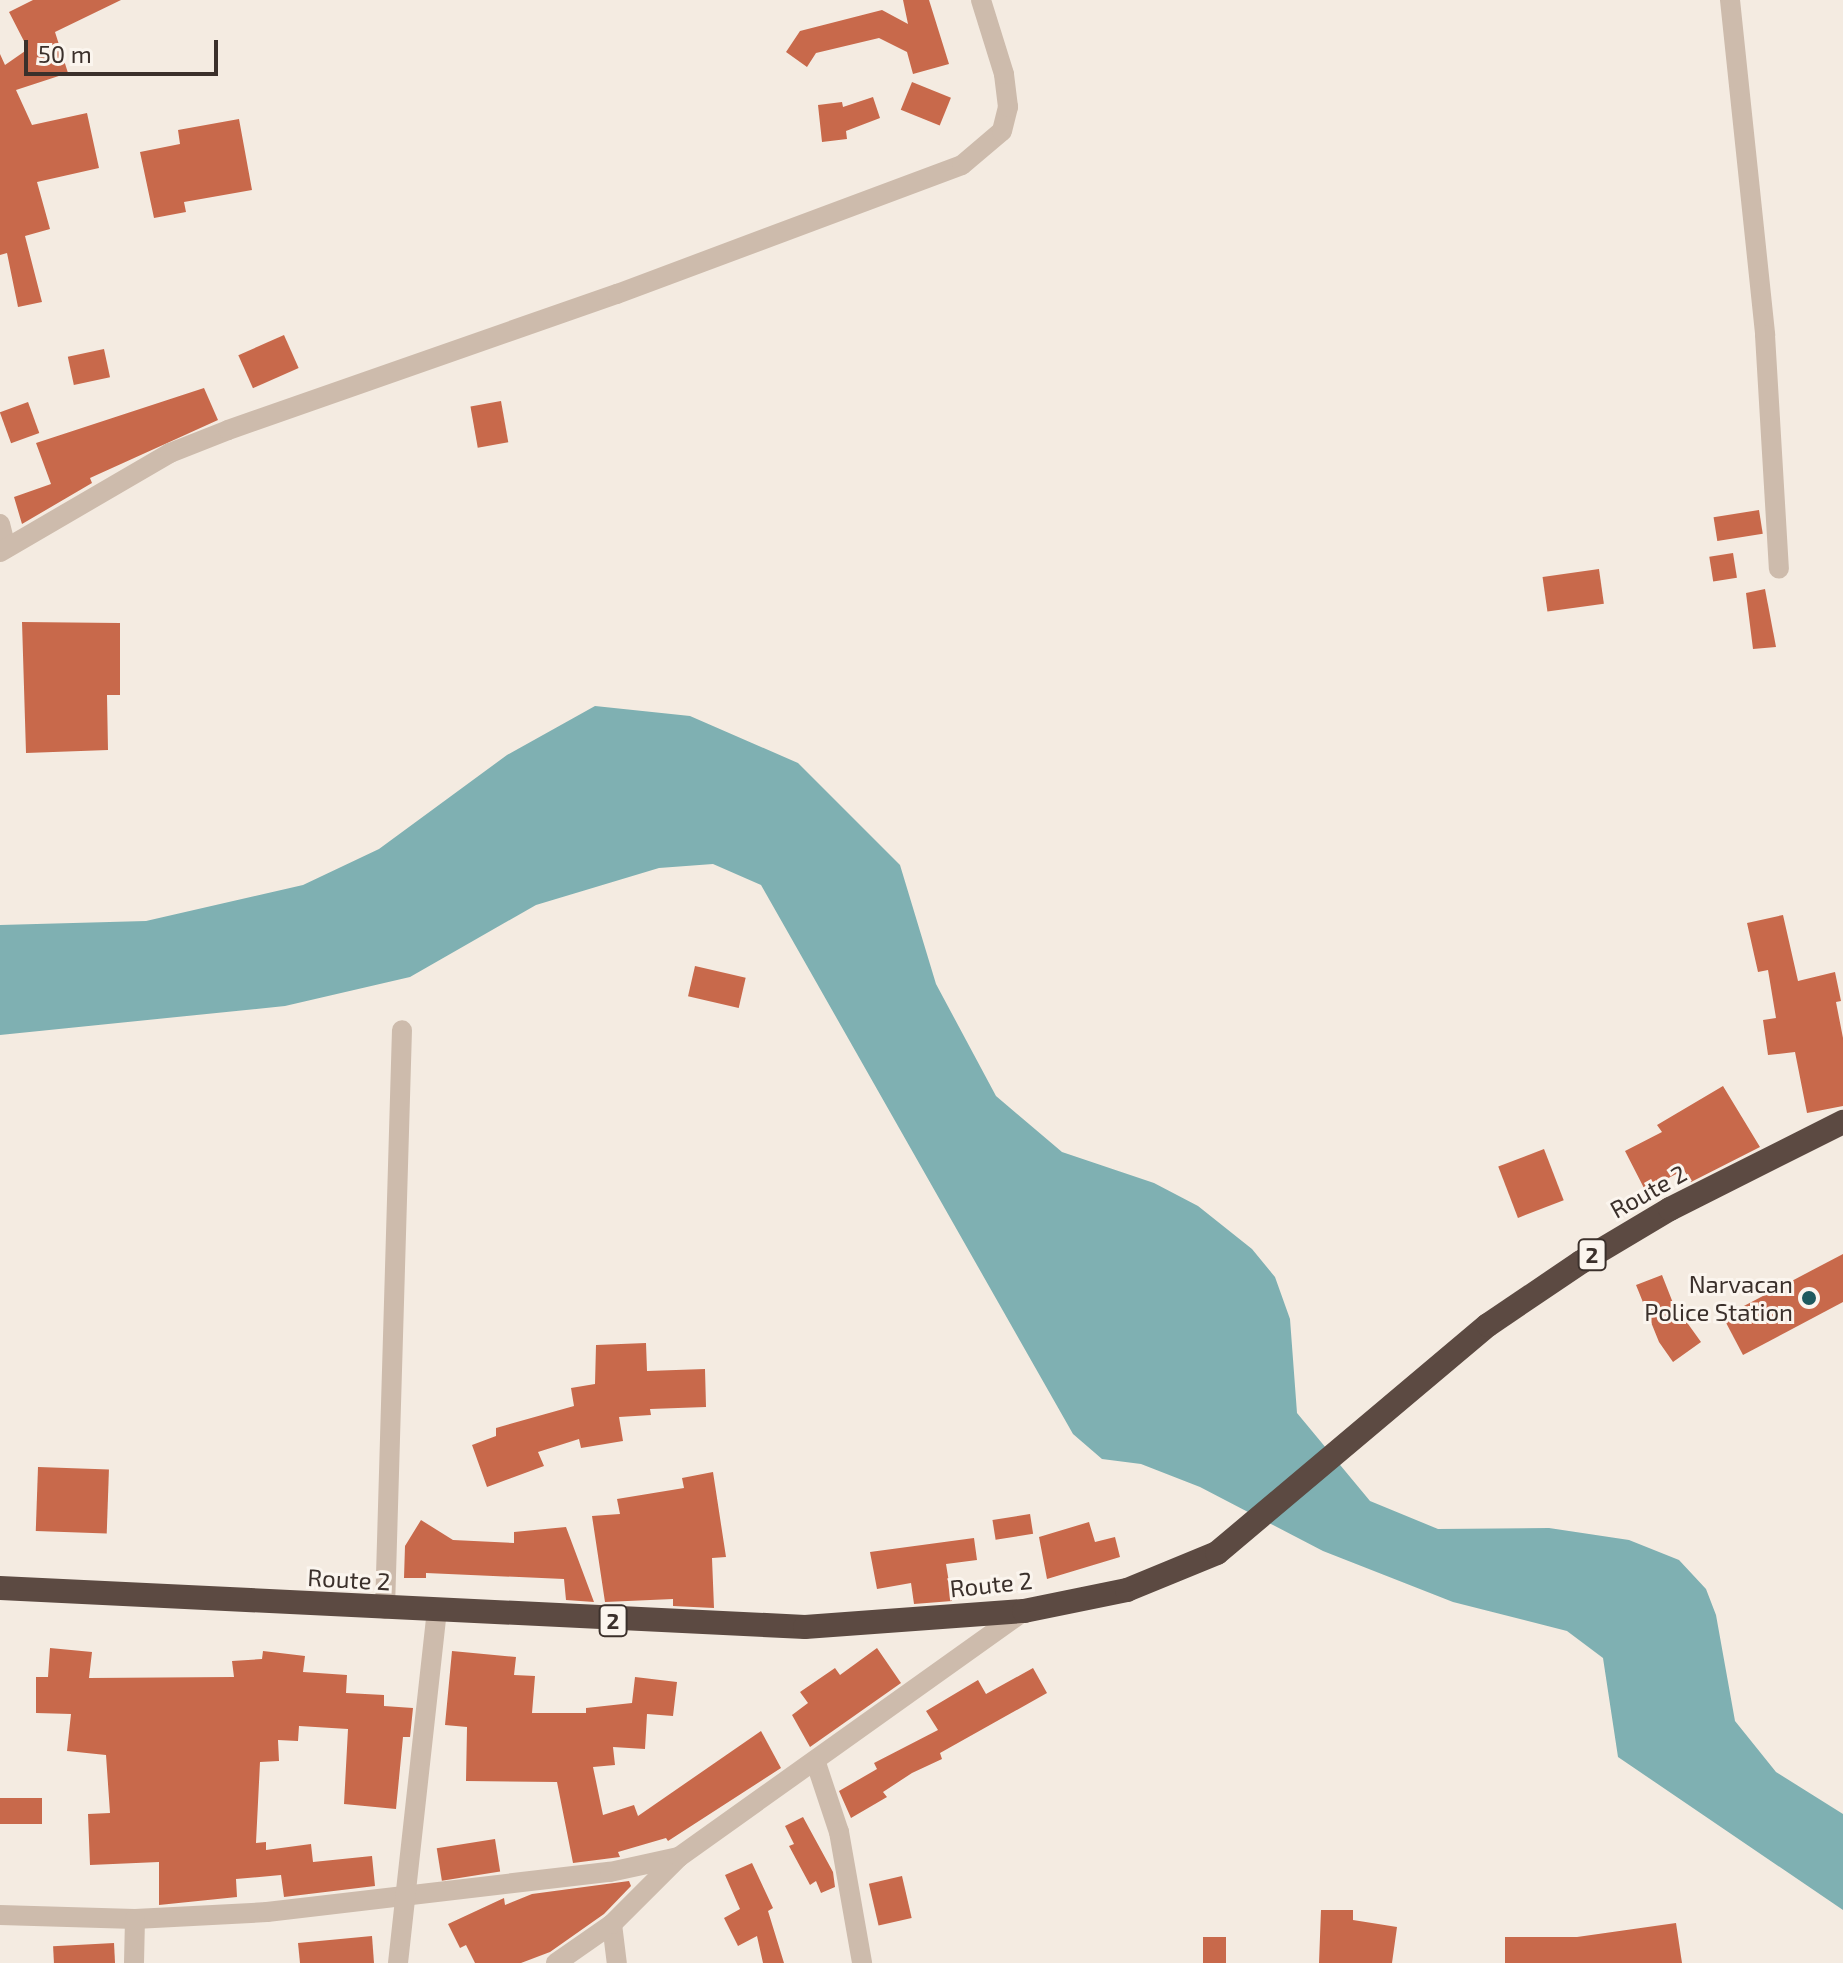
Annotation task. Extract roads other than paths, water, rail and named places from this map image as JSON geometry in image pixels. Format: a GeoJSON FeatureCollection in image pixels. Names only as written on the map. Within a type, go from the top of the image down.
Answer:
{"type":"FeatureCollection","features":[{"type":"Feature","properties":{"kind":"highway","name":"Route 2"},"geometry":{"type":"LineString","coordinates":[[0,1588],[437,1612],[805,1627],[1024,1611],[1127,1590],[1217,1553],[1488,1325],[1581,1262],[1670,1209],[1843,1122]]}},
{"type":"Feature","properties":{"kind":"street"},"geometry":{"type":"LineString","coordinates":[[0,524],[3,550],[159,459],[228,430],[617,294],[962,165],[1002,131],[1008,107],[1004,74],[981,0]]}},
{"type":"Feature","properties":{"kind":"street"},"geometry":{"type":"LineString","coordinates":[[1730,0],[1765,335],[1779,569]]}},
{"type":"Feature","properties":{"kind":"street"},"geometry":{"type":"LineString","coordinates":[[385,1609],[402,1030]]}},
{"type":"Feature","properties":{"kind":"street"},"geometry":{"type":"LineString","coordinates":[[556,1963],[612,1924],[679,1857],[816,1763],[1024,1611]]}},
{"type":"Feature","properties":{"kind":"street"},"geometry":{"type":"LineString","coordinates":[[398,1963],[402,1897],[437,1612]]}},
{"type":"Feature","properties":{"kind":"street"},"geometry":{"type":"LineString","coordinates":[[816,1763],[839,1832],[862,1963]]}},
{"type":"Feature","properties":{"kind":"street"},"geometry":{"type":"LineString","coordinates":[[0,1915],[135,1919],[402,1897],[610,1872],[679,1857]]}},
{"type":"Feature","properties":{"kind":"street"},"geometry":{"type":"LineString","coordinates":[[134,1963],[135,1919]]}},
{"type":"Feature","properties":{"kind":"street"},"geometry":{"type":"LineString","coordinates":[[612,1924],[617,1963]]}},
{"type":"Feature","properties":{"kind":"water"},"geometry":{"type":"Polygon","coordinates":[[[595,706],[690,716],[798,763],[900,865],[936,984],[996,1096],[1062,1152],[1154,1183],[1198,1206],[1252,1249],[1275,1277],[1290,1319],[1297,1413],[1370,1501],[1438,1529],[1549,1528],[1629,1540],[1679,1560],[1706,1589],[1716,1615],[1735,1721],[1776,1772],[1843,1814],[1843,1910],[1618,1757],[1603,1658],[1567,1631],[1453,1602],[1323,1551],[1200,1487],[1141,1464],[1102,1459],[1073,1434],[761,885],[713,864],[659,868],[536,905],[410,977],[285,1006],[0,1035],[0,925],[146,921],[303,885],[379,849],[507,755],[595,706]]]}},
{"type":"Feature","properties":{"kind":"place","name":"Narvacan Police Station"},"geometry":{"type":"Point","coordinates":[1809,1298]}}]}
